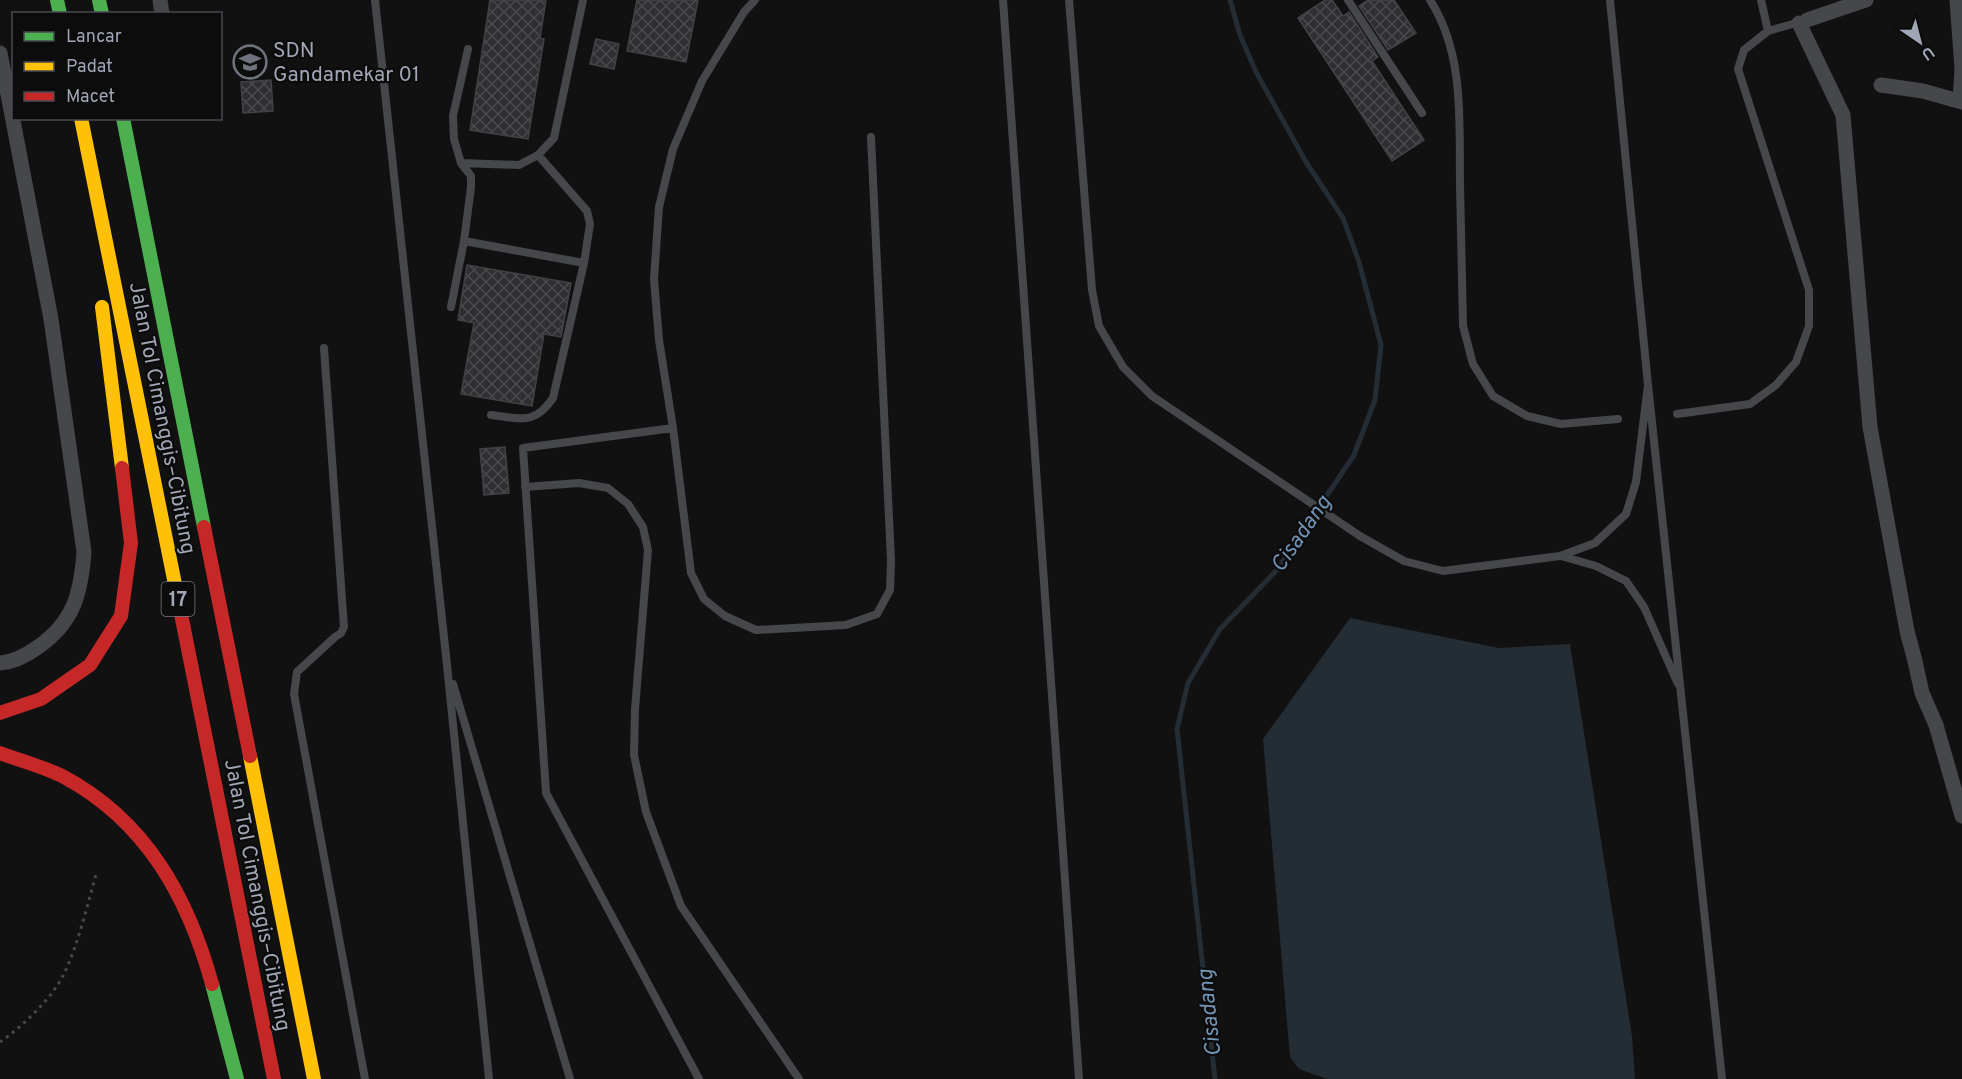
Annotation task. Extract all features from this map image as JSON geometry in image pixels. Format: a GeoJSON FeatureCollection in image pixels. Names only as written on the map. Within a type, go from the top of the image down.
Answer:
{"type":"FeatureCollection","features":[{"type":"Feature","properties":{"kind":"highway"},"geometry":{"type":"LineString","coordinates":[[80,120],[98,272]]}},
{"type":"Feature","properties":{"kind":"highway","name":"Jalan Tol Cimanggis–Cibitung"},"geometry":{"type":"LineString","coordinates":[[80,120],[274,1079]]}},
{"type":"Feature","properties":{"kind":"highway","name":"Jalan Tol Cimanggis–Cibitung"},"geometry":{"type":"LineString","coordinates":[[123,120],[314,1079]]}},
{"type":"Feature","properties":{"kind":"highway"},"geometry":{"type":"LineString","coordinates":[[0,713],[41,699],[90,665],[122,615],[131,543],[101,296]]}},
{"type":"Feature","properties":{"kind":"highway"},"geometry":{"type":"LineString","coordinates":[[0,753],[64,777],[115,811],[151,849],[185,906],[210,978],[237,1079]]}},
{"type":"Feature","properties":{"kind":"street"},"geometry":{"type":"LineString","coordinates":[[1864,0],[1803,21],[1843,116],[1870,427],[1907,631],[1916,660],[1922,693],[1936,725],[1962,816]]}},
{"type":"Feature","properties":{"kind":"street"},"geometry":{"type":"LineString","coordinates":[[1881,85],[1961,101],[1962,69],[1957,0]]}},
{"type":"Feature","properties":{"kind":"street"},"geometry":{"type":"LineString","coordinates":[[0,53],[12,116]]}},
{"type":"Feature","properties":{"kind":"street"},"geometry":{"type":"LineString","coordinates":[[0,663],[26,655],[45,642],[67,621],[75,604],[82,578],[84,552],[49,309],[13,120]]}},
{"type":"Feature","properties":{"kind":"lane"},"geometry":{"type":"LineString","coordinates":[[375,0],[489,1079]]}},
{"type":"Feature","properties":{"kind":"lane"},"geometry":{"type":"LineString","coordinates":[[461,163],[519,165],[538,155],[554,138],[584,0]]}},
{"type":"Feature","properties":{"kind":"lane"},"geometry":{"type":"LineString","coordinates":[[754,0],[744,12],[702,81],[673,149],[659,207],[654,279],[659,340],[673,428],[691,573],[704,598],[725,616],[756,630],[846,626],[877,614],[890,590],[891,560],[871,138]]}},
{"type":"Feature","properties":{"kind":"lane"},"geometry":{"type":"LineString","coordinates":[[1003,0],[1079,1079]]}},
{"type":"Feature","properties":{"kind":"lane"},"geometry":{"type":"LineString","coordinates":[[1069,0],[1092,290],[1099,326],[1122,367],[1152,396],[1291,491],[1360,536],[1404,561],[1443,571],[1560,556],[1595,543],[1626,514],[1636,482],[1648,385]]}},
{"type":"Feature","properties":{"kind":"lane"},"geometry":{"type":"LineString","coordinates":[[1348,0],[1422,114]]}},
{"type":"Feature","properties":{"kind":"lane"},"geometry":{"type":"LineString","coordinates":[[1430,0],[1450,47],[1458,87],[1463,326],[1473,364],[1493,396],[1527,416],[1562,424],[1618,419]]}},
{"type":"Feature","properties":{"kind":"lane"},"geometry":{"type":"LineString","coordinates":[[1610,0],[1648,385],[1722,1079]]}},
{"type":"Feature","properties":{"kind":"lane"},"geometry":{"type":"LineString","coordinates":[[1761,0],[1768,31]]}},
{"type":"Feature","properties":{"kind":"lane"},"geometry":{"type":"LineString","coordinates":[[1677,414],[1750,404],[1776,385],[1796,362],[1809,327],[1809,290],[1738,69],[1744,50],[1768,31],[1803,21]]}},
{"type":"Feature","properties":{"kind":"lane"},"geometry":{"type":"LineString","coordinates":[[451,307],[464,241],[471,176],[461,163],[454,139],[453,116],[468,49]]}},
{"type":"Feature","properties":{"kind":"lane"},"geometry":{"type":"LineString","coordinates":[[491,415],[530,419],[545,410],[553,398],[584,263],[590,224],[587,211],[538,155]]}},
{"type":"Feature","properties":{"kind":"lane"},"geometry":{"type":"LineString","coordinates":[[464,241],[584,263]]}},
{"type":"Feature","properties":{"kind":"lane"},"geometry":{"type":"LineString","coordinates":[[324,348],[344,627],[341,633],[297,672],[294,694],[365,1079]]}},
{"type":"Feature","properties":{"kind":"lane"},"geometry":{"type":"LineString","coordinates":[[673,428],[523,448],[546,793],[699,1079]]}},
{"type":"Feature","properties":{"kind":"lane"},"geometry":{"type":"LineString","coordinates":[[525,487],[579,483],[608,488],[628,504],[643,527],[648,550],[635,709],[634,755],[646,812],[681,906],[799,1079]]}},
{"type":"Feature","properties":{"kind":"lane"},"geometry":{"type":"LineString","coordinates":[[1560,556],[1596,566],[1626,581],[1644,607],[1682,693]]}},
{"type":"Feature","properties":{"kind":"lane"},"geometry":{"type":"LineString","coordinates":[[447,665],[570,1079]]}},
{"type":"Feature","properties":{"kind":"path"},"geometry":{"type":"LineString","coordinates":[[0,1042],[47,998],[63,976],[77,941],[97,871]]}},
{"type":"Feature","properties":{"kind":"shaded area"},"geometry":{"type":"Polygon","coordinates":[[[1350,618],[1499,648],[1570,644],[1632,1036],[1635,1079],[1327,1079],[1299,1069],[1290,1057],[1263,739],[1350,618]]]}},
{"type":"Feature","properties":{"kind":"building"},"geometry":{"type":"Polygon","coordinates":[[[490,0],[546,0],[540,38],[544,39],[528,139],[470,130],[490,0]]]}},
{"type":"Feature","properties":{"kind":"building"},"geometry":{"type":"Polygon","coordinates":[[[637,0],[698,0],[686,62],[627,51],[637,0]]]}},
{"type":"Feature","properties":{"kind":"building"},"geometry":{"type":"Polygon","coordinates":[[[1325,0],[1332,0],[1343,16],[1349,12],[1378,57],[1372,61],[1424,140],[1392,161],[1298,18],[1325,0]]]}},
{"type":"Feature","properties":{"kind":"building"},"geometry":{"type":"Polygon","coordinates":[[[1368,0],[1394,0],[1416,33],[1388,50],[1359,6],[1368,0]]]}},
{"type":"Feature","properties":{"kind":"building"},"geometry":{"type":"Polygon","coordinates":[[[596,39],[619,44],[614,69],[590,64],[596,39]]]}},
{"type":"Feature","properties":{"kind":"building"},"geometry":{"type":"Polygon","coordinates":[[[271,80],[273,111],[243,113],[241,82],[271,80]]]}},
{"type":"Feature","properties":{"kind":"building"},"geometry":{"type":"Polygon","coordinates":[[[467,265],[571,283],[561,337],[544,334],[532,406],[461,394],[474,323],[458,320],[467,265]]]}},
{"type":"Feature","properties":{"kind":"building"},"geometry":{"type":"Polygon","coordinates":[[[505,447],[509,493],[484,495],[480,449],[505,447]]]}},
{"type":"Feature","properties":{"kind":"waterway","name":"Cisadang"},"geometry":{"type":"LineString","coordinates":[[1215,1079],[1177,729],[1188,683],[1220,629],[1277,570],[1354,455],[1375,400],[1381,345],[1359,262],[1343,218],[1306,162],[1256,72],[1240,35],[1230,0]]}},
{"type":"Feature","properties":{"kind":"traffic: fast"},"geometry":{"type":"LineString","coordinates":[[57,0],[60,12]]}},
{"type":"Feature","properties":{"kind":"traffic: fast"},"geometry":{"type":"LineString","coordinates":[[99,0],[102,12]]}},
{"type":"Feature","properties":{"kind":"traffic: fast"},"geometry":{"type":"LineString","coordinates":[[123,120],[204,527]]}},
{"type":"Feature","properties":{"kind":"traffic: fast"},"geometry":{"type":"LineString","coordinates":[[212,984],[237,1079]]}},
{"type":"Feature","properties":{"kind":"traffic: slow"},"geometry":{"type":"LineString","coordinates":[[81,120],[180,609]]}},
{"type":"Feature","properties":{"kind":"traffic: slow"},"geometry":{"type":"LineString","coordinates":[[102,307],[122,468]]}},
{"type":"Feature","properties":{"kind":"traffic: slow"},"geometry":{"type":"LineString","coordinates":[[250,756],[314,1079]]}},
{"type":"Feature","properties":{"kind":"traffic: jam"},"geometry":{"type":"LineString","coordinates":[[0,713],[41,699],[90,665],[121,616],[131,543],[122,468]]}},
{"type":"Feature","properties":{"kind":"traffic: jam"},"geometry":{"type":"LineString","coordinates":[[204,527],[250,756]]}},
{"type":"Feature","properties":{"kind":"traffic: jam"},"geometry":{"type":"LineString","coordinates":[[180,609],[274,1079]]}},
{"type":"Feature","properties":{"kind":"traffic: jam"},"geometry":{"type":"LineString","coordinates":[[0,753],[64,777],[93,795],[141,839],[160,864],[176,892],[190,921],[212,984]]}},
{"type":"Feature","properties":{"kind":"place","name":"SDN Gandamekar 01"},"geometry":{"type":"Point","coordinates":[250,62]}}]}
